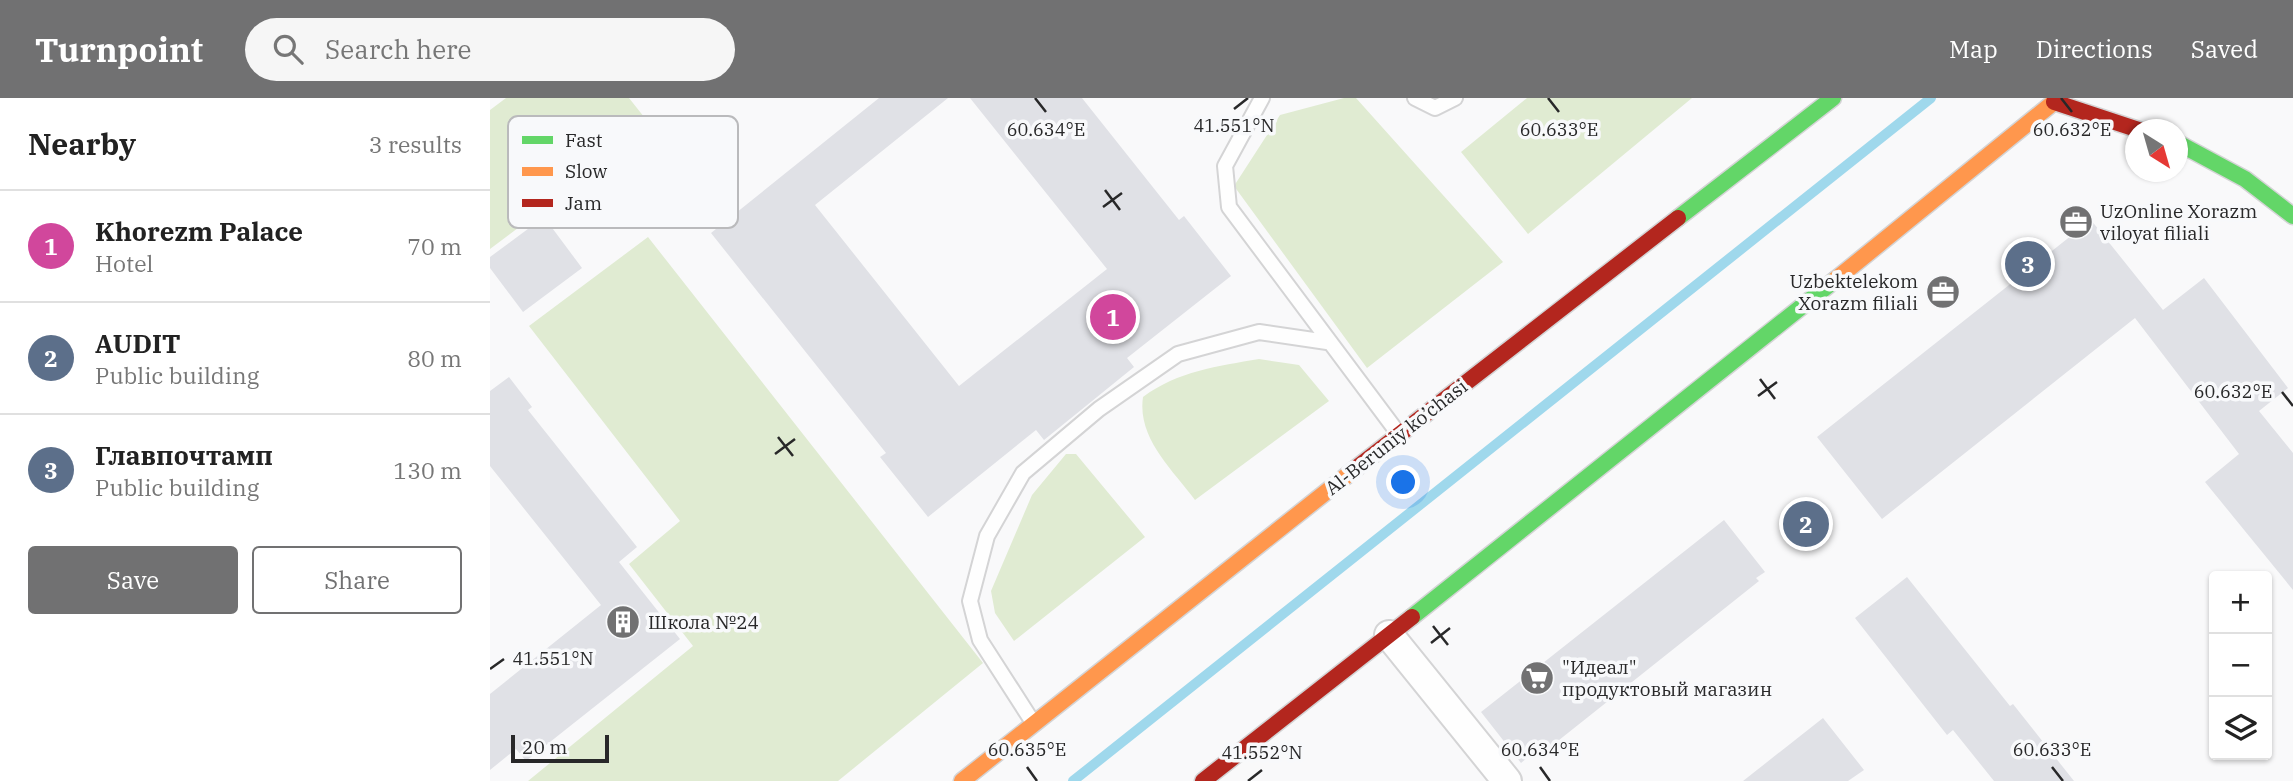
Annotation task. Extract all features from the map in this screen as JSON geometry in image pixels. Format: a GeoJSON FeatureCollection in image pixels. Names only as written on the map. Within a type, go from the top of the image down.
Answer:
{"type":"FeatureCollection","features":[{"type":"Feature","properties":{"kind":"main road","name":"Al-Beruniy ko’chasi"},"geometry":{"type":"LineString","coordinates":[[962,781],[1399,434],[1833,98]]}},
{"type":"Feature","properties":{"kind":"main road"},"geometry":{"type":"LineString","coordinates":[[1203,781],[1691,397],[2057,100],[2125,125]]}},
{"type":"Feature","properties":{"kind":"main road"},"geometry":{"type":"LineString","coordinates":[[2188,148],[2245,179],[2293,216]]}},
{"type":"Feature","properties":{"kind":"street"},"geometry":{"type":"LineString","coordinates":[[1390,635],[1507,781]]}},
{"type":"Feature","properties":{"kind":"lane"},"geometry":{"type":"LineString","coordinates":[[1262,98],[1225,166],[1229,207],[1327,342],[1399,434]]}},
{"type":"Feature","properties":{"kind":"lane"},"geometry":{"type":"LineString","coordinates":[[1415,98],[1435,108],[1455,98]]}},
{"type":"Feature","properties":{"kind":"lane"},"geometry":{"type":"LineString","coordinates":[[1034,724],[980,640],[970,601],[987,536],[1023,473],[1099,408],[1178,354],[1259,332],[1327,342]]}},
{"type":"Feature","properties":{"kind":"green space"},"geometry":{"type":"Polygon","coordinates":[[[506,98],[629,98],[643,116],[508,116],[508,228],[518,228],[490,249],[490,110],[506,98]]]}},
{"type":"Feature","properties":{"kind":"green space"},"geometry":{"type":"Polygon","coordinates":[[[1344,98],[1356,98],[1503,262],[1367,368],[1234,186],[1280,115],[1344,98]]]}},
{"type":"Feature","properties":{"kind":"green space"},"geometry":{"type":"Polygon","coordinates":[[[1527,98],[1692,98],[1528,234],[1461,152],[1527,98]]]}},
{"type":"Feature","properties":{"kind":"green space"},"geometry":{"type":"Polygon","coordinates":[[[648,237],[983,663],[838,781],[528,781],[693,646],[629,564],[680,521],[529,326],[648,237]]]}},
{"type":"Feature","properties":{"kind":"green space"},"geometry":{"type":"Polygon","coordinates":[[[1259,359],[1299,365],[1329,401],[1195,500],[1167,465],[1151,439],[1145,426],[1143,397],[1184,375],[1259,359]]]}},
{"type":"Feature","properties":{"kind":"green space"},"geometry":{"type":"Polygon","coordinates":[[[1066,454],[1076,454],[1145,537],[1014,641],[995,613],[991,591],[1032,495],[1066,454]]]}},
{"type":"Feature","properties":{"kind":"building"},"geometry":{"type":"Polygon","coordinates":[[[879,98],[948,98],[815,205],[959,386],[1107,269],[970,98],[1082,98],[1179,220],[1184,216],[1231,276],[1127,358],[1134,367],[1044,440],[1036,430],[928,517],[880,457],[886,453],[711,233],[717,228],[738,228],[738,211],[879,98]]]}},
{"type":"Feature","properties":{"kind":"building"},"geometry":{"type":"Polygon","coordinates":[[[2091,220],[2163,310],[2204,278],[2288,388],[2259,411],[2293,453],[2293,590],[2205,482],[2239,454],[2135,318],[1882,519],[1817,437],[2091,220]]]}},
{"type":"Feature","properties":{"kind":"building"},"geometry":{"type":"Polygon","coordinates":[[[529,228],[552,228],[582,268],[523,312],[490,268],[490,257],[529,228]]]}},
{"type":"Feature","properties":{"kind":"building","name":"Школа №24"},"geometry":{"type":"Polygon","coordinates":[[[509,377],[532,407],[528,410],[637,547],[619,562],[680,639],[526,761],[516,749],[490,770],[490,694],[601,605],[490,466],[490,391],[509,377]]]}},
{"type":"Feature","properties":{"kind":"building"},"geometry":{"type":"Polygon","coordinates":[[[1724,520],[1765,572],[1756,578],[1759,581],[1539,756],[1535,751],[1521,763],[1481,712],[1724,520]]]}},
{"type":"Feature","properties":{"kind":"building"},"geometry":{"type":"Polygon","coordinates":[[[1907,577],[2074,781],[1994,781],[1953,730],[1947,735],[1855,618],[1907,577]]]}},
{"type":"Feature","properties":{"kind":"building"},"geometry":{"type":"Polygon","coordinates":[[[1823,718],[1864,770],[1848,781],[1743,781],[1823,718]]]}},
{"type":"Feature","properties":{"kind":"waterway"},"geometry":{"type":"LineString","coordinates":[[1073,781],[1931,98]]}},
{"type":"Feature","properties":{"kind":"traffic: fast"},"geometry":{"type":"LineString","coordinates":[[1678,218],[1833,98]]}},
{"type":"Feature","properties":{"kind":"traffic: fast"},"geometry":{"type":"LineString","coordinates":[[2188,148],[2245,179],[2293,216]]}},
{"type":"Feature","properties":{"kind":"traffic: fast"},"geometry":{"type":"LineString","coordinates":[[1412,617],[1835,280]]}},
{"type":"Feature","properties":{"kind":"traffic: slow"},"geometry":{"type":"LineString","coordinates":[[1835,280],[2059,98]]}},
{"type":"Feature","properties":{"kind":"traffic: slow"},"geometry":{"type":"LineString","coordinates":[[962,781],[1355,469]]}},
{"type":"Feature","properties":{"kind":"traffic: jam"},"geometry":{"type":"LineString","coordinates":[[2054,102],[2125,125]]}},
{"type":"Feature","properties":{"kind":"traffic: jam"},"geometry":{"type":"LineString","coordinates":[[1355,469],[1678,218]]}},
{"type":"Feature","properties":{"kind":"traffic: jam"},"geometry":{"type":"LineString","coordinates":[[1203,781],[1412,617]]}},
{"type":"Feature","properties":{"kind":"place","name":"UzOnline Xorazm viloyat filiali"},"geometry":{"type":"Point","coordinates":[2076,222]}},
{"type":"Feature","properties":{"kind":"place","name":"Главпочтамп"},"geometry":{"type":"Point","coordinates":[2028,264]}},
{"type":"Feature","properties":{"kind":"place","name":"Uzbektelekom Xorazm filiali"},"geometry":{"type":"Point","coordinates":[1943,292]}},
{"type":"Feature","properties":{"kind":"place","name":"Khorezm Palace"},"geometry":{"type":"Point","coordinates":[1113,317]}},
{"type":"Feature","properties":{"kind":"place","name":"AUDIT"},"geometry":{"type":"Point","coordinates":[1806,524]}},
{"type":"Feature","properties":{"kind":"place","name":"Школа №24"},"geometry":{"type":"Point","coordinates":[623,622]}},
{"type":"Feature","properties":{"kind":"place","name":"\"Идеал\" продуктовый магазин"},"geometry":{"type":"Point","coordinates":[1537,678]}}]}
